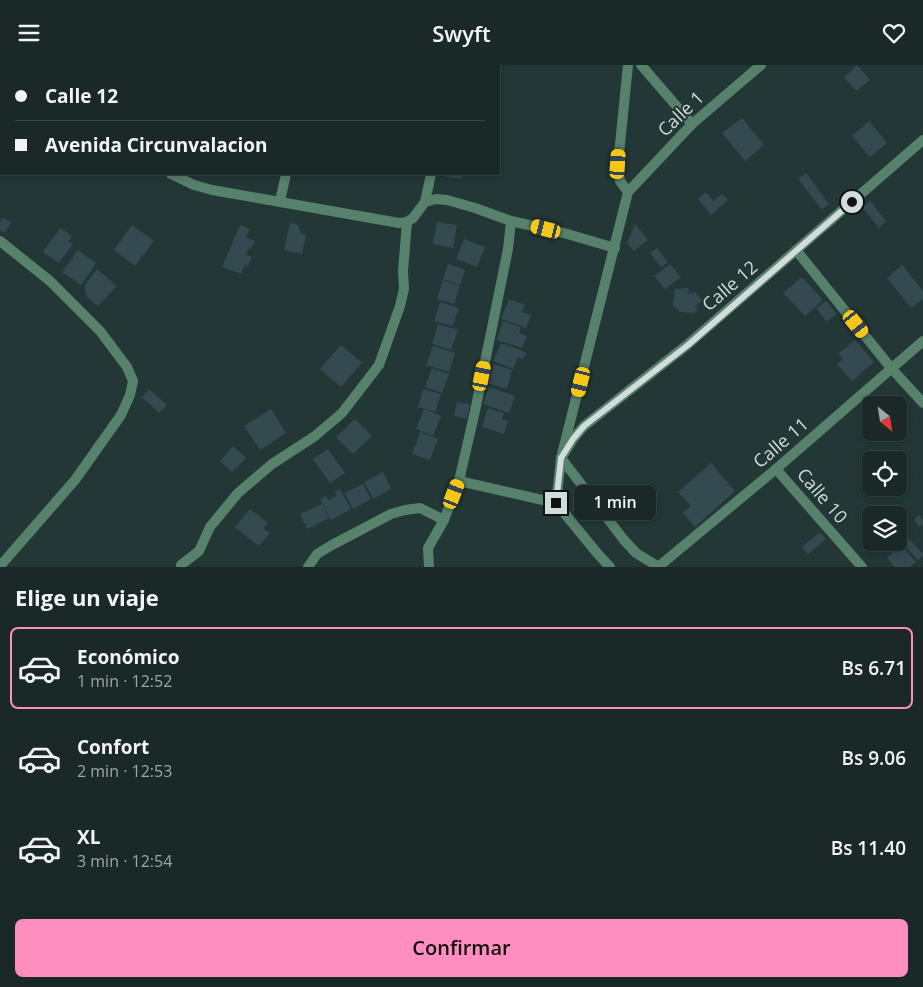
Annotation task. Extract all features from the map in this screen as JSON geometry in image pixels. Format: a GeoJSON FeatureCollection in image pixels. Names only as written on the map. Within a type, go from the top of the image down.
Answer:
{"type":"FeatureCollection","features":[{"type":"Feature","properties":{"kind":"street"},"geometry":{"type":"LineString","coordinates":[[556,503],[561,458],[628,192],[620,181],[618,164],[628,65]]}},
{"type":"Feature","properties":{"kind":"street"},"geometry":{"type":"LineString","coordinates":[[641,65],[692,124]]}},
{"type":"Feature","properties":{"kind":"street","name":"Calle 1"},"geometry":{"type":"LineString","coordinates":[[628,192],[692,124],[761,65]]}},
{"type":"Feature","properties":{"kind":"street","name":"Calle 12"},"geometry":{"type":"LineString","coordinates":[[561,458],[584,426],[688,345],[923,140]]}},
{"type":"Feature","properties":{"kind":"street"},"geometry":{"type":"LineString","coordinates":[[173,175],[194,185],[212,190],[392,222],[407,222],[413,217],[425,202],[431,175]]}},
{"type":"Feature","properties":{"kind":"street"},"geometry":{"type":"LineString","coordinates":[[280,201],[286,175]]}},
{"type":"Feature","properties":{"kind":"street"},"geometry":{"type":"LineString","coordinates":[[425,202],[436,199],[447,200],[511,221],[564,233],[615,248]]}},
{"type":"Feature","properties":{"kind":"street"},"geometry":{"type":"LineString","coordinates":[[429,567],[428,548],[444,520],[459,481],[508,249],[511,221]]}},
{"type":"Feature","properties":{"kind":"street"},"geometry":{"type":"LineString","coordinates":[[181,565],[199,551],[210,527],[238,493],[272,464],[315,436],[342,413],[379,365],[400,306],[404,289],[407,222]]}},
{"type":"Feature","properties":{"kind":"street"},"geometry":{"type":"LineString","coordinates":[[0,241],[50,281],[100,331],[127,367],[133,381],[130,395],[121,415],[75,480],[0,566]]}},
{"type":"Feature","properties":{"kind":"street"},"geometry":{"type":"LineString","coordinates":[[796,251],[891,368],[923,403]]}},
{"type":"Feature","properties":{"kind":"street","name":"Calle 11"},"geometry":{"type":"LineString","coordinates":[[658,567],[776,469],[923,341]]}},
{"type":"Feature","properties":{"kind":"street"},"geometry":{"type":"LineString","coordinates":[[561,458],[624,541],[636,553],[658,567]]}},
{"type":"Feature","properties":{"kind":"street","name":"Calle 10"},"geometry":{"type":"LineString","coordinates":[[776,469],[862,567]]}},
{"type":"Feature","properties":{"kind":"street"},"geometry":{"type":"LineString","coordinates":[[459,481],[556,503],[610,567]]}},
{"type":"Feature","properties":{"kind":"street"},"geometry":{"type":"LineString","coordinates":[[308,567],[317,554],[391,514],[420,508],[444,520]]}},
{"type":"Feature","properties":{"kind":"building"},"geometry":{"type":"Polygon","coordinates":[[[857,65],[870,80],[856,91],[844,77],[857,65]]]}},
{"type":"Feature","properties":{"kind":"building"},"geometry":{"type":"Polygon","coordinates":[[[742,118],[764,145],[745,161],[722,133],[742,118]]]}},
{"type":"Feature","properties":{"kind":"building"},"geometry":{"type":"Polygon","coordinates":[[[869,121],[887,143],[870,157],[852,136],[869,121]]]}},
{"type":"Feature","properties":{"kind":"building"},"geometry":{"type":"Polygon","coordinates":[[[806,173],[829,204],[822,210],[798,179],[806,173]]]}},
{"type":"Feature","properties":{"kind":"building"},"geometry":{"type":"Polygon","coordinates":[[[443,175],[463,175],[462,179],[443,175]]]}},
{"type":"Feature","properties":{"kind":"building"},"geometry":{"type":"Polygon","coordinates":[[[706,192],[713,201],[722,194],[728,200],[711,215],[698,199],[706,192]]]}},
{"type":"Feature","properties":{"kind":"building"},"geometry":{"type":"Polygon","coordinates":[[[870,201],[886,221],[879,228],[862,207],[870,201]]]}},
{"type":"Feature","properties":{"kind":"building"},"geometry":{"type":"Polygon","coordinates":[[[3,218],[11,223],[5,233],[0,230],[0,222],[3,218]]]}},
{"type":"Feature","properties":{"kind":"building"},"geometry":{"type":"Polygon","coordinates":[[[437,222],[457,225],[453,248],[433,244],[437,222]]]}},
{"type":"Feature","properties":{"kind":"building"},"geometry":{"type":"Polygon","coordinates":[[[290,223],[299,225],[301,233],[306,235],[302,254],[284,250],[290,223]]]}},
{"type":"Feature","properties":{"kind":"building"},"geometry":{"type":"Polygon","coordinates":[[[635,224],[648,240],[634,251],[627,243],[635,224]]]}},
{"type":"Feature","properties":{"kind":"building"},"geometry":{"type":"Polygon","coordinates":[[[132,225],[154,241],[135,266],[114,250],[132,225]]]}},
{"type":"Feature","properties":{"kind":"building"},"geometry":{"type":"Polygon","coordinates":[[[240,225],[250,229],[246,237],[255,241],[246,254],[252,257],[248,266],[245,265],[241,274],[222,267],[240,225]]]}},
{"type":"Feature","properties":{"kind":"building"},"geometry":{"type":"Polygon","coordinates":[[[60,228],[72,236],[68,241],[73,244],[59,263],[43,252],[60,228]]]}},
{"type":"Feature","properties":{"kind":"building"},"geometry":{"type":"Polygon","coordinates":[[[464,239],[485,247],[477,267],[456,259],[464,239]]]}},
{"type":"Feature","properties":{"kind":"building"},"geometry":{"type":"Polygon","coordinates":[[[657,248],[668,262],[661,267],[650,253],[657,248]]]}},
{"type":"Feature","properties":{"kind":"building"},"geometry":{"type":"Polygon","coordinates":[[[78,250],[96,263],[81,285],[62,272],[78,250]]]}},
{"type":"Feature","properties":{"kind":"building"},"geometry":{"type":"Polygon","coordinates":[[[448,264],[465,270],[460,285],[443,279],[448,264]]]}},
{"type":"Feature","properties":{"kind":"building"},"geometry":{"type":"Polygon","coordinates":[[[670,264],[681,277],[665,289],[654,276],[670,264]]]}},
{"type":"Feature","properties":{"kind":"building"},"geometry":{"type":"Polygon","coordinates":[[[902,265],[923,291],[923,299],[911,308],[887,278],[902,265]]]}},
{"type":"Feature","properties":{"kind":"building"},"geometry":{"type":"Polygon","coordinates":[[[97,269],[117,286],[98,306],[86,296],[85,285],[97,269]]]}},
{"type":"Feature","properties":{"kind":"building"},"geometry":{"type":"Polygon","coordinates":[[[802,277],[823,300],[805,316],[783,293],[802,277]]]}},
{"type":"Feature","properties":{"kind":"building"},"geometry":{"type":"Polygon","coordinates":[[[443,280],[460,286],[454,304],[437,299],[443,280]]]}},
{"type":"Feature","properties":{"kind":"building"},"geometry":{"type":"Polygon","coordinates":[[[689,288],[688,294],[695,292],[702,300],[695,307],[698,310],[694,313],[678,312],[679,310],[673,306],[675,289],[689,288]]]}},
{"type":"Feature","properties":{"kind":"building"},"geometry":{"type":"Polygon","coordinates":[[[509,299],[525,305],[522,312],[531,315],[526,328],[501,319],[509,299]]]}},
{"type":"Feature","properties":{"kind":"building"},"geometry":{"type":"Polygon","coordinates":[[[826,301],[837,314],[827,322],[816,308],[826,301]]]}},
{"type":"Feature","properties":{"kind":"building"},"geometry":{"type":"Polygon","coordinates":[[[440,302],[459,308],[453,326],[434,321],[440,302]]]}},
{"type":"Feature","properties":{"kind":"building"},"geometry":{"type":"Polygon","coordinates":[[[503,321],[521,327],[519,333],[527,336],[522,348],[497,340],[503,321]]]}},
{"type":"Feature","properties":{"kind":"building"},"geometry":{"type":"Polygon","coordinates":[[[438,324],[458,330],[451,350],[432,344],[438,324]]]}},
{"type":"Feature","properties":{"kind":"building"},"geometry":{"type":"Polygon","coordinates":[[[855,340],[874,362],[852,381],[837,364],[843,359],[838,354],[855,340]]]}},
{"type":"Feature","properties":{"kind":"building"},"geometry":{"type":"Polygon","coordinates":[[[501,343],[526,352],[523,359],[518,357],[513,369],[493,361],[501,343]]]}},
{"type":"Feature","properties":{"kind":"building"},"geometry":{"type":"Polygon","coordinates":[[[341,345],[362,363],[341,387],[320,369],[341,345]]]}},
{"type":"Feature","properties":{"kind":"building"},"geometry":{"type":"Polygon","coordinates":[[[433,346],[455,353],[449,372],[426,365],[433,346]]]}},
{"type":"Feature","properties":{"kind":"building"},"geometry":{"type":"Polygon","coordinates":[[[494,364],[512,370],[507,389],[488,383],[494,364]]]}},
{"type":"Feature","properties":{"kind":"building"},"geometry":{"type":"Polygon","coordinates":[[[432,368],[449,374],[442,393],[425,387],[432,368]]]}},
{"type":"Feature","properties":{"kind":"building"},"geometry":{"type":"Polygon","coordinates":[[[489,387],[515,396],[509,413],[483,404],[489,387]]]}},
{"type":"Feature","properties":{"kind":"building"},"geometry":{"type":"Polygon","coordinates":[[[149,389],[167,405],[159,413],[142,397],[149,389]]]}},
{"type":"Feature","properties":{"kind":"building"},"geometry":{"type":"Polygon","coordinates":[[[423,389],[441,394],[435,412],[418,407],[423,389]]]}},
{"type":"Feature","properties":{"kind":"building"},"geometry":{"type":"Polygon","coordinates":[[[457,402],[470,404],[467,419],[454,416],[457,402]]]}},
{"type":"Feature","properties":{"kind":"building"},"geometry":{"type":"Polygon","coordinates":[[[488,408],[504,413],[502,419],[508,421],[504,434],[482,427],[488,408]]]}},
{"type":"Feature","properties":{"kind":"building"},"geometry":{"type":"Polygon","coordinates":[[[271,409],[286,433],[260,450],[244,426],[271,409]]]}},
{"type":"Feature","properties":{"kind":"building"},"geometry":{"type":"Polygon","coordinates":[[[424,409],[441,416],[433,436],[416,429],[424,409]]]}},
{"type":"Feature","properties":{"kind":"building"},"geometry":{"type":"Polygon","coordinates":[[[355,419],[372,436],[353,454],[336,437],[355,419]]]}},
{"type":"Feature","properties":{"kind":"building"},"geometry":{"type":"Polygon","coordinates":[[[420,432],[438,439],[430,460],[412,454],[420,432]]]}},
{"type":"Feature","properties":{"kind":"building"},"geometry":{"type":"Polygon","coordinates":[[[233,446],[246,458],[232,472],[220,461],[233,446]]]}},
{"type":"Feature","properties":{"kind":"building"},"geometry":{"type":"Polygon","coordinates":[[[328,449],[345,473],[330,483],[313,459],[328,449]]]}},
{"type":"Feature","properties":{"kind":"building"},"geometry":{"type":"Polygon","coordinates":[[[711,463],[735,491],[695,527],[683,513],[691,506],[678,492],[711,463]]]}},
{"type":"Feature","properties":{"kind":"building"},"geometry":{"type":"Polygon","coordinates":[[[383,472],[391,489],[373,499],[364,482],[383,472]]]}},
{"type":"Feature","properties":{"kind":"building"},"geometry":{"type":"Polygon","coordinates":[[[363,484],[371,499],[353,509],[345,493],[363,484]]]}},
{"type":"Feature","properties":{"kind":"building"},"geometry":{"type":"Polygon","coordinates":[[[340,489],[351,509],[331,520],[320,499],[326,496],[328,500],[337,496],[335,492],[340,489]]]}},
{"type":"Feature","properties":{"kind":"building"},"geometry":{"type":"Polygon","coordinates":[[[322,504],[329,518],[307,529],[300,514],[322,504]]]}},
{"type":"Feature","properties":{"kind":"building"},"geometry":{"type":"Polygon","coordinates":[[[250,509],[268,523],[263,528],[270,533],[259,546],[235,527],[250,509]]]}},
{"type":"Feature","properties":{"kind":"building"},"geometry":{"type":"Polygon","coordinates":[[[919,515],[923,520],[923,524],[919,527],[914,520],[919,515]]]}},
{"type":"Feature","properties":{"kind":"building"},"geometry":{"type":"Polygon","coordinates":[[[820,532],[826,539],[808,554],[802,547],[820,532]]]}},
{"type":"Feature","properties":{"kind":"building"},"geometry":{"type":"Polygon","coordinates":[[[907,539],[923,554],[918,560],[907,548],[907,539]]]}},
{"type":"Feature","properties":{"kind":"building"},"geometry":{"type":"Polygon","coordinates":[[[895,551],[906,551],[916,562],[910,567],[895,567],[887,558],[895,551]]]}},
{"type":"Feature","properties":{"kind":"route"},"geometry":{"type":"LineString","coordinates":[[556,503],[561,458],[584,426],[688,345],[852,202]]}}]}
